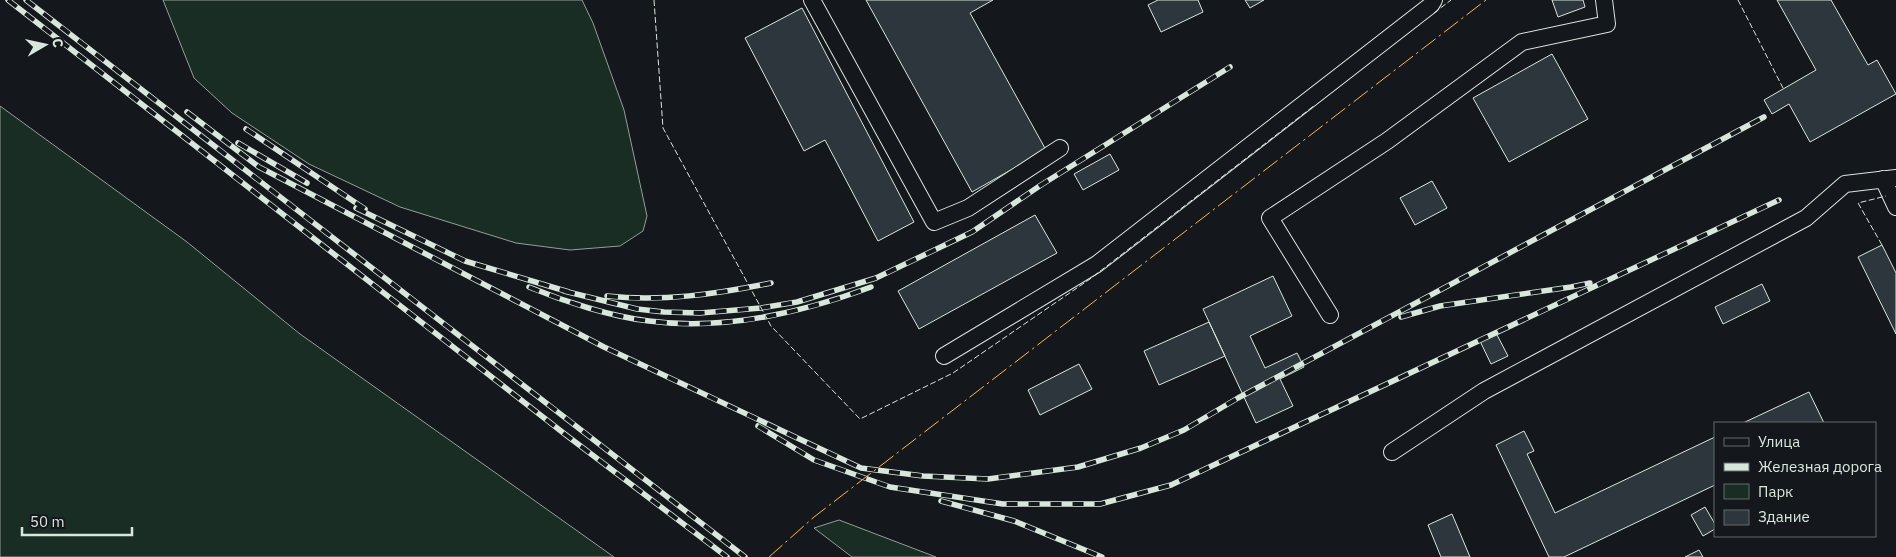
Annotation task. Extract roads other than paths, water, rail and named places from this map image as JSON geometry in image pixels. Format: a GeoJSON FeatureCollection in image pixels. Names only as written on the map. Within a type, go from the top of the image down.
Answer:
{"type":"FeatureCollection","features":[{"type":"Feature","properties":{"kind":"lane"},"geometry":{"type":"LineString","coordinates":[[812,0],[934,222],[968,208],[1060,148]]}},
{"type":"Feature","properties":{"kind":"lane"},"geometry":{"type":"LineString","coordinates":[[944,356],[1097,264],[1416,17],[1431,5],[1434,0]]}},
{"type":"Feature","properties":{"kind":"lane"},"geometry":{"type":"LineString","coordinates":[[1330,315],[1270,218],[1387,141],[1522,42],[1608,24],[1604,0]]}},
{"type":"Feature","properties":{"kind":"lane"},"geometry":{"type":"LineString","coordinates":[[1392,452],[1484,391],[1806,218],[1845,184],[1890,178],[1896,206]]}},
{"type":"Feature","properties":{"kind":"railway"},"geometry":{"type":"LineString","coordinates":[[8,0],[566,435],[727,557]]}},
{"type":"Feature","properties":{"kind":"railway"},"geometry":{"type":"LineString","coordinates":[[26,0],[745,557]]}},
{"type":"Feature","properties":{"kind":"railway"},"geometry":{"type":"LineString","coordinates":[[564,291],[637,309],[700,313],[761,308],[797,302],[876,278],[972,232],[1041,185],[1230,67]]}},
{"type":"Feature","properties":{"kind":"railway"},"geometry":{"type":"LineString","coordinates":[[187,112],[259,167],[604,347],[861,468],[923,476],[988,479],[1078,467],[1141,448],[1184,430],[1238,398],[1764,117]]}},
{"type":"Feature","properties":{"kind":"railway"},"geometry":{"type":"LineString","coordinates":[[246,129],[365,209]]}},
{"type":"Feature","properties":{"kind":"railway"},"geometry":{"type":"LineString","coordinates":[[238,143],[307,183]]}},
{"type":"Feature","properties":{"kind":"railway"},"geometry":{"type":"LineString","coordinates":[[758,426],[814,460],[890,487],[1003,504],[1100,504],[1171,485],[1779,200]]}},
{"type":"Feature","properties":{"kind":"railway"},"geometry":{"type":"LineString","coordinates":[[356,208],[465,261],[569,292]]}},
{"type":"Feature","properties":{"kind":"railway"},"geometry":{"type":"LineString","coordinates":[[607,296],[628,298],[689,296],[771,283]]}},
{"type":"Feature","properties":{"kind":"railway"},"geometry":{"type":"LineString","coordinates":[[1401,317],[1440,306],[1590,283]]}},
{"type":"Feature","properties":{"kind":"railway"},"geometry":{"type":"LineString","coordinates":[[529,287],[572,303],[619,316],[649,321],[705,324],[762,318],[790,312],[871,287]]}},
{"type":"Feature","properties":{"kind":"railway"},"geometry":{"type":"LineString","coordinates":[[941,501],[1014,521],[1102,557]]}}]}
